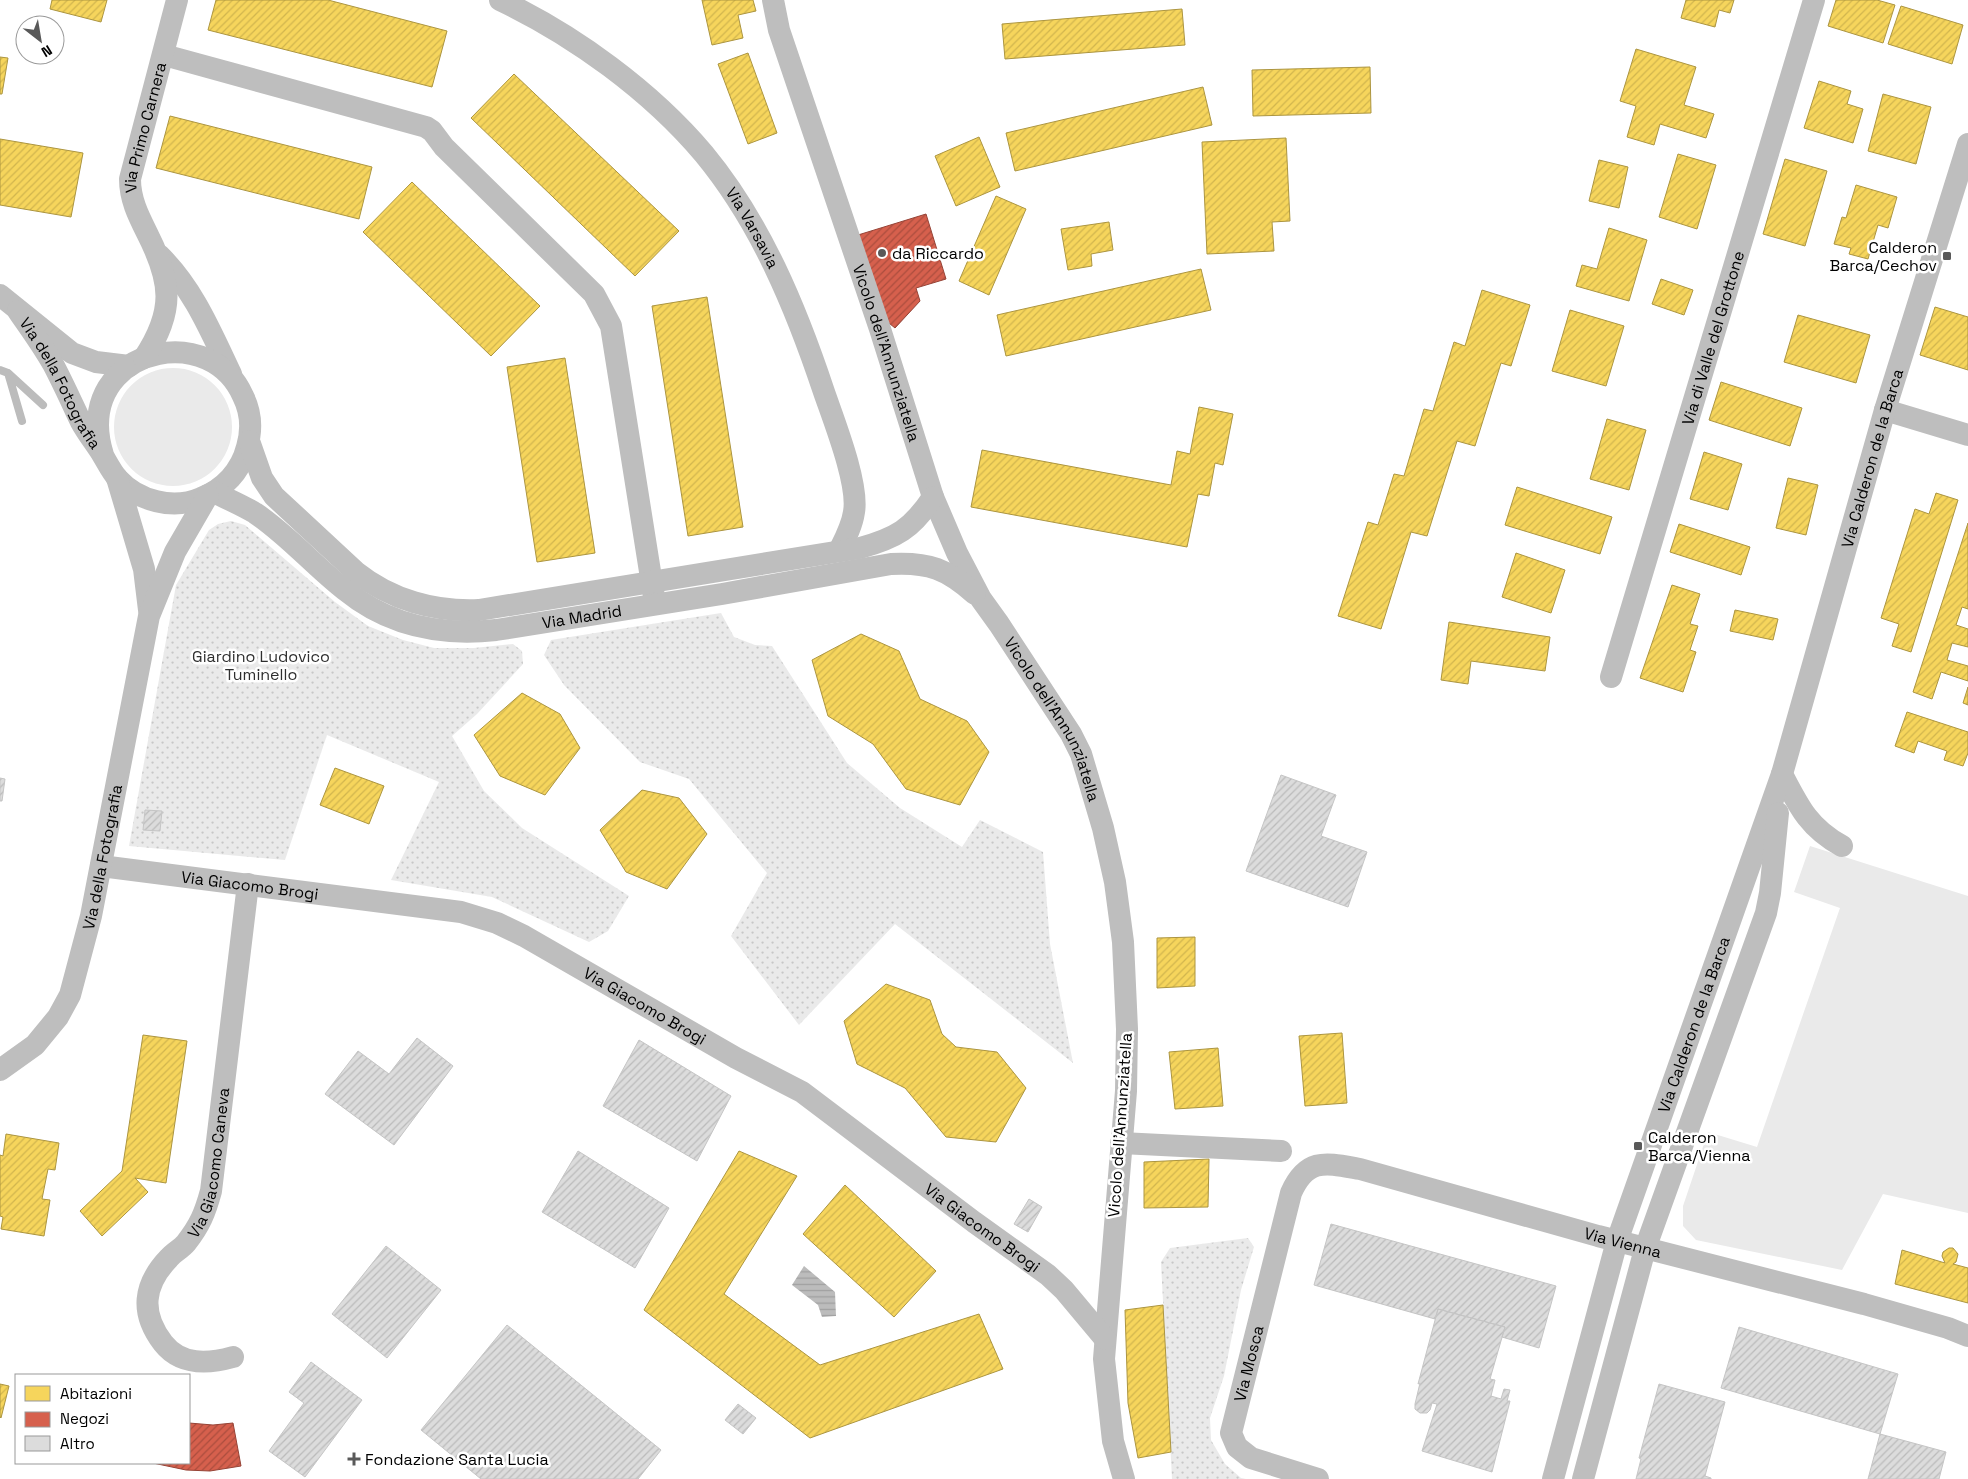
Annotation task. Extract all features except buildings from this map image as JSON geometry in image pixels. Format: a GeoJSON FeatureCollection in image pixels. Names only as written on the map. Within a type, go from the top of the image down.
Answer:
{"type":"FeatureCollection","features":[{"type":"Feature","properties":{"kind":"street","name":"Via Primo Carnera"},"geometry":{"type":"LineString","coordinates":[[137,362],[156,340],[166,312],[166,286],[157,253],[137,213],[132,198],[130,179],[178,0]]}},
{"type":"Feature","properties":{"kind":"street","name":"Via Varsavia"},"geometry":{"type":"LineString","coordinates":[[500,0],[574,41],[617,72],[684,132],[704,155],[740,205],[767,252],[792,304],[842,446],[855,502],[851,523],[839,551]]}},
{"type":"Feature","properties":{"kind":"street","name":"Vicolo dell'Annunziatella"},"geometry":{"type":"LineString","coordinates":[[773,0],[778,30],[880,329],[933,497],[957,553],[981,600],[999,624],[1071,734],[1083,760],[1103,828],[1115,882],[1123,942],[1127,1062],[1104,1369],[1113,1441],[1124,1479]]}},
{"type":"Feature","properties":{"kind":"street","name":"Via di Valle del Grottone"},"geometry":{"type":"LineString","coordinates":[[1610,677],[1814,0]]}},
{"type":"Feature","properties":{"kind":"street"},"geometry":{"type":"LineString","coordinates":[[164,54],[426,127],[594,294],[611,326],[653,593]]}},
{"type":"Feature","properties":{"kind":"street","name":"Via Calderon de la Barca"},"geometry":{"type":"LineString","coordinates":[[1553,1479],[1617,1241],[1782,774],[1886,410],[1968,144]]}},
{"type":"Feature","properties":{"kind":"street","name":"Via Primo Carnera"},"geometry":{"type":"LineString","coordinates":[[157,253],[182,280],[192,296],[207,322],[234,380]]}},
{"type":"Feature","properties":{"kind":"street","name":"Via della Fotografia"},"geometry":{"type":"LineString","coordinates":[[0,295],[72,353],[96,362],[137,362]]}},
{"type":"Feature","properties":{"kind":"street","name":"Via della Fotografia"},"geometry":{"type":"LineString","coordinates":[[18,310],[52,363],[82,424],[103,455]]}},
{"type":"Feature","properties":{"kind":"street"},"geometry":{"type":"LineString","coordinates":[[173,351],[190,353],[214,363],[234,380],[241,390],[248,409],[250,428],[249,441],[240,465],[233,476],[211,494],[187,502],[166,503],[144,498],[125,486],[117,478],[103,455],[98,424],[100,407],[107,391],[117,377],[137,362],[156,354],[173,351]]}},
{"type":"Feature","properties":{"kind":"street"},"geometry":{"type":"LineString","coordinates":[[1886,410],[1968,436]]}},
{"type":"Feature","properties":{"kind":"street","name":"Via Madrid"},"geometry":{"type":"LineString","coordinates":[[249,441],[262,478],[268,488],[295,517],[369,582],[390,593],[417,603],[453,611],[653,593],[722,594],[892,564],[908,563],[928,565],[941,570],[966,586],[981,600]]}},
{"type":"Feature","properties":{"kind":"street","name":"Via della Fotografia"},"geometry":{"type":"LineString","coordinates":[[117,478],[144,569],[150,616]]}},
{"type":"Feature","properties":{"kind":"street","name":"Via Madrid"},"geometry":{"type":"LineString","coordinates":[[211,494],[243,506],[266,521],[344,590],[363,604],[422,628],[450,632],[481,631],[653,593],[718,572],[866,546],[894,538],[906,530],[933,497]]}},
{"type":"Feature","properties":{"kind":"street","name":"Via della Fotografia"},"geometry":{"type":"LineString","coordinates":[[0,1070],[35,1045],[65,1006],[77,972],[91,916],[150,616],[176,552],[211,494]]}},
{"type":"Feature","properties":{"kind":"street"},"geometry":{"type":"LineString","coordinates":[[718,572],[722,594]]}},
{"type":"Feature","properties":{"kind":"street"},"geometry":{"type":"LineString","coordinates":[[1782,774],[1803,814],[1828,838],[1842,846]]}},
{"type":"Feature","properties":{"kind":"street","name":"Via Calderon de la Barca"},"geometry":{"type":"LineString","coordinates":[[1583,1479],[1645,1249],[1766,913],[1770,893],[1782,774]]}},
{"type":"Feature","properties":{"kind":"street","name":"Via Giacomo Brogi"},"geometry":{"type":"LineString","coordinates":[[101,866],[461,912],[497,923],[524,936],[736,1058],[808,1096],[974,1222],[1048,1275],[1064,1290],[1105,1339]]}},
{"type":"Feature","properties":{"kind":"street","name":"Via Giacomo Caneva"},"geometry":{"type":"LineString","coordinates":[[233,1357],[216,1362],[183,1360],[168,1350],[155,1332],[148,1318],[147,1300],[150,1284],[159,1269],[170,1256],[185,1244],[203,1218],[211,1192],[248,884]]}},
{"type":"Feature","properties":{"kind":"street"},"geometry":{"type":"LineString","coordinates":[[1121,1143],[1281,1151]]}},
{"type":"Feature","properties":{"kind":"street","name":"Via Vienna"},"geometry":{"type":"LineString","coordinates":[[1290,1193],[1303,1173],[1314,1166],[1326,1163],[1360,1169],[1645,1249],[1864,1304],[1948,1328],[1968,1336]]}},
{"type":"Feature","properties":{"kind":"street","name":"Via Mosca"},"geometry":{"type":"LineString","coordinates":[[1290,1193],[1231,1433],[1237,1447],[1251,1458],[1318,1479]]}},
{"type":"Feature","properties":{"kind":"green space"},"geometry":{"type":"Polygon","coordinates":[[[173,368],[195,373],[206,378],[222,394],[227,405],[232,427],[227,449],[222,460],[206,476],[195,481],[173,486],[151,481],[140,476],[124,460],[119,449],[114,427],[119,405],[124,394],[140,378],[151,373],[173,368]]]}},
{"type":"Feature","properties":{"kind":"green space","name":"Giardino Ludovico Tuminello"},"geometry":{"type":"Polygon","coordinates":[[[231,521],[245,525],[335,602],[368,626],[403,640],[434,648],[474,648],[513,644],[522,651],[523,664],[477,714],[452,736],[484,791],[522,828],[629,896],[608,931],[589,942],[492,897],[391,880],[439,782],[327,735],[285,860],[129,846],[176,585],[209,530],[218,524],[231,521]]]}},
{"type":"Feature","properties":{"kind":"green space"},"geometry":{"type":"Polygon","coordinates":[[[721,613],[734,637],[755,645],[772,646],[847,763],[900,808],[962,847],[980,820],[1043,852],[1050,944],[1073,1063],[895,924],[799,1025],[731,936],[767,873],[689,779],[640,762],[564,685],[544,655],[551,640],[721,613]]]}},
{"type":"Feature","properties":{"kind":"green space"},"geometry":{"type":"Polygon","coordinates":[[[1810,846],[1968,896],[1968,1213],[1883,1194],[1842,1270],[1696,1240],[1683,1226],[1683,1206],[1708,1132],[1757,1147],[1840,908],[1794,892],[1810,846]]]}},
{"type":"Feature","properties":{"kind":"green space"},"geometry":{"type":"Polygon","coordinates":[[[1248,1238],[1254,1247],[1241,1290],[1224,1376],[1210,1418],[1211,1440],[1225,1464],[1241,1478],[1246,1479],[1172,1479],[1161,1262],[1170,1248],[1248,1238]]]}},
{"type":"Feature","properties":{"kind":"shaded area"},"geometry":{"type":"Polygon","coordinates":[[[804,1266],[835,1292],[836,1316],[822,1317],[818,1305],[792,1285],[804,1266]]]}},
{"type":"Feature","properties":{"kind":"waterway"},"geometry":{"type":"LineString","coordinates":[[0,370],[8,373],[22,421]]}},
{"type":"Feature","properties":{"kind":"waterway"},"geometry":{"type":"LineString","coordinates":[[8,373],[43,405]]}},
{"type":"Feature","properties":{"kind":"place","name":"da Riccardo"},"geometry":{"type":"Point","coordinates":[882,253]}},
{"type":"Feature","properties":{"kind":"place","name":"Calderon Barca/Cechov"},"geometry":{"type":"Point","coordinates":[1947,256]}},
{"type":"Feature","properties":{"kind":"place","name":"Calderon Barca/Vienna"},"geometry":{"type":"Point","coordinates":[1638,1146]}},
{"type":"Feature","properties":{"kind":"place","name":"Fondazione Santa Lucia"},"geometry":{"type":"Point","coordinates":[354,1459]}}]}
